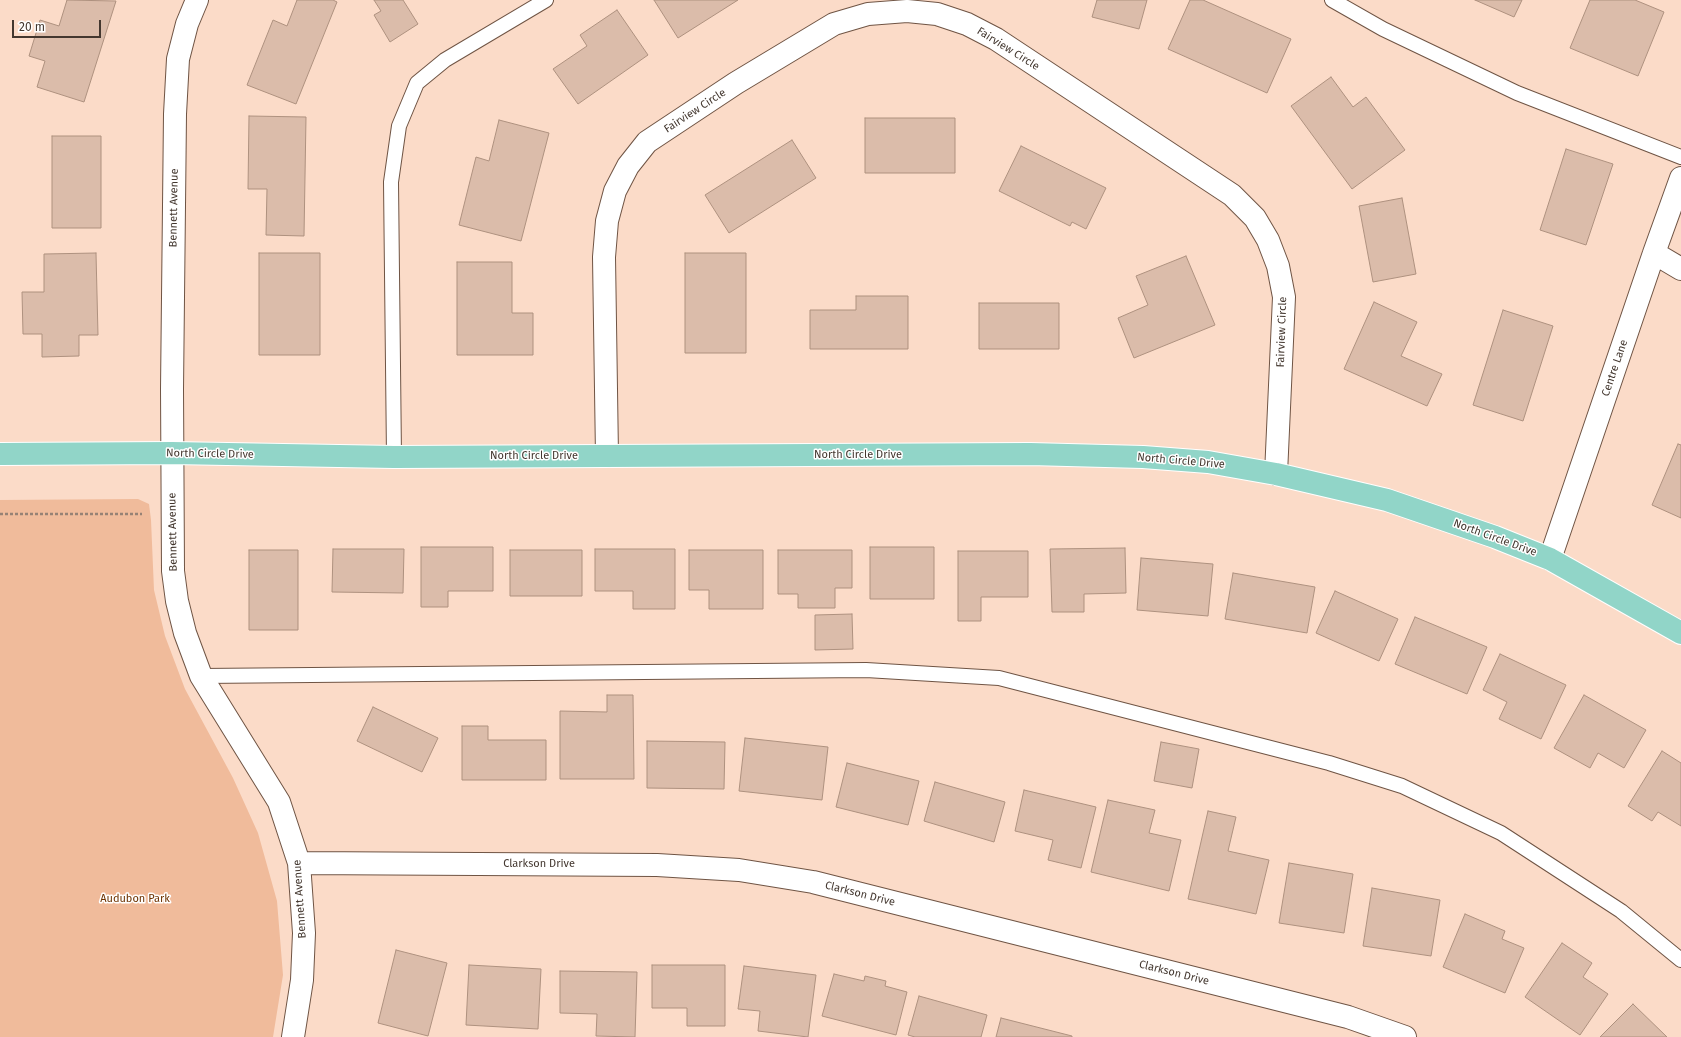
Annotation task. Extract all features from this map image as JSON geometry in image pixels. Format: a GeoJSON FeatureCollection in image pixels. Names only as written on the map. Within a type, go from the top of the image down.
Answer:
{"type":"FeatureCollection","features":[{"type":"Feature","properties":{"kind":"main road","name":"North Circle Drive"},"geometry":{"type":"LineString","coordinates":[[0,454],[172,453],[394,457],[1038,454],[1143,457],[1208,462],[1276,474],[1387,500],[1496,537],[1550,559],[1681,633]]}},
{"type":"Feature","properties":{"kind":"street","name":"Bennett Avenue"},"geometry":{"type":"LineString","coordinates":[[197,0],[187,24],[178,59],[175,114],[172,453],[174,571],[177,601],[185,632],[201,676],[279,802],[299,863],[304,933],[302,980],[293,1037]]}},
{"type":"Feature","properties":{"kind":"street","name":"Fairview Circle"},"geometry":{"type":"LineString","coordinates":[[607,456],[604,257],[607,222],[615,191],[628,166],[647,142],[736,84],[834,24],[868,14],[908,10],[937,14],[967,24],[996,39],[1232,195],[1255,218],[1268,240],[1278,266],[1284,297],[1276,474]]}},
{"type":"Feature","properties":{"kind":"street","name":"Centre Lane"},"geometry":{"type":"LineString","coordinates":[[1550,559],[1681,178]]}},
{"type":"Feature","properties":{"kind":"street"},"geometry":{"type":"LineString","coordinates":[[1654,253],[1681,269]]}},
{"type":"Feature","properties":{"kind":"street","name":"Clarkson Drive"},"geometry":{"type":"LineString","coordinates":[[299,863],[657,865],[739,870],[813,882],[1348,1018],[1405,1037]]}},
{"type":"Feature","properties":{"kind":"lane"},"geometry":{"type":"LineString","coordinates":[[394,457],[391,182],[398,126],[417,84],[445,60],[546,0]]}},
{"type":"Feature","properties":{"kind":"lane"},"geometry":{"type":"LineString","coordinates":[[1332,0],[1383,29],[1517,93],[1681,157]]}},
{"type":"Feature","properties":{"kind":"lane"},"geometry":{"type":"LineString","coordinates":[[201,676],[866,670],[999,678],[1329,763],[1402,786],[1501,833],[1621,911],[1681,960]]}},
{"type":"Feature","properties":{"kind":"path"},"geometry":{"type":"LineString","coordinates":[[0,514],[142,514]]}},
{"type":"Feature","properties":{"kind":"green space","name":"Audubon Park"},"geometry":{"type":"Polygon","coordinates":[[[138,499],[149,504],[154,590],[165,636],[185,689],[233,778],[258,833],[277,901],[283,975],[273,1037],[0,1037],[0,500],[138,499]]]}},
{"type":"Feature","properties":{"kind":"building"},"geometry":{"type":"Polygon","coordinates":[[[67,0],[116,1],[84,102],[37,87],[45,61],[29,56],[40,20],[59,26],[67,0]]]}},
{"type":"Feature","properties":{"kind":"building"},"geometry":{"type":"Polygon","coordinates":[[[297,0],[333,0],[337,2],[296,104],[247,85],[273,20],[287,26],[297,0]]]}},
{"type":"Feature","properties":{"kind":"building"},"geometry":{"type":"Polygon","coordinates":[[[374,0],[403,0],[418,24],[390,42],[374,15],[381,11],[374,0]]]}},
{"type":"Feature","properties":{"kind":"building"},"geometry":{"type":"Polygon","coordinates":[[[654,0],[738,0],[678,38],[654,0]]]}},
{"type":"Feature","properties":{"kind":"building"},"geometry":{"type":"Polygon","coordinates":[[[1097,0],[1147,0],[1139,29],[1092,17],[1097,0]]]}},
{"type":"Feature","properties":{"kind":"building"},"geometry":{"type":"Polygon","coordinates":[[[1190,0],[1203,0],[1291,39],[1267,93],[1168,49],[1190,0]]]}},
{"type":"Feature","properties":{"kind":"building"},"geometry":{"type":"Polygon","coordinates":[[[1475,0],[1522,0],[1514,17],[1475,0]]]}},
{"type":"Feature","properties":{"kind":"building"},"geometry":{"type":"Polygon","coordinates":[[[1590,0],[1635,0],[1664,12],[1638,76],[1570,48],[1590,0]]]}},
{"type":"Feature","properties":{"kind":"building"},"geometry":{"type":"Polygon","coordinates":[[[617,10],[648,55],[578,104],[553,69],[587,46],[580,35],[617,10]]]}},
{"type":"Feature","properties":{"kind":"building"},"geometry":{"type":"Polygon","coordinates":[[[1331,77],[1353,107],[1366,97],[1405,150],[1352,189],[1291,106],[1331,77]]]}},
{"type":"Feature","properties":{"kind":"building"},"geometry":{"type":"Polygon","coordinates":[[[249,116],[306,117],[304,236],[266,235],[267,189],[248,189],[249,116]]]}},
{"type":"Feature","properties":{"kind":"building"},"geometry":{"type":"Polygon","coordinates":[[[865,118],[955,118],[955,173],[865,173],[865,118]]]}},
{"type":"Feature","properties":{"kind":"building"},"geometry":{"type":"Polygon","coordinates":[[[499,120],[549,133],[521,241],[459,225],[476,157],[489,161],[499,120]]]}},
{"type":"Feature","properties":{"kind":"building"},"geometry":{"type":"Polygon","coordinates":[[[52,136],[101,136],[101,228],[52,228],[52,136]]]}},
{"type":"Feature","properties":{"kind":"building"},"geometry":{"type":"Polygon","coordinates":[[[792,140],[816,178],[729,233],[705,195],[792,140]]]}},
{"type":"Feature","properties":{"kind":"building"},"geometry":{"type":"Polygon","coordinates":[[[1021,146],[1106,188],[1086,229],[1072,222],[1070,226],[999,191],[1021,146]]]}},
{"type":"Feature","properties":{"kind":"building"},"geometry":{"type":"Polygon","coordinates":[[[1566,149],[1613,164],[1586,245],[1540,230],[1566,149]]]}},
{"type":"Feature","properties":{"kind":"building"},"geometry":{"type":"Polygon","coordinates":[[[1402,198],[1416,274],[1373,282],[1359,206],[1402,198]]]}},
{"type":"Feature","properties":{"kind":"building"},"geometry":{"type":"Polygon","coordinates":[[[96,253],[98,335],[79,335],[79,356],[42,357],[42,334],[23,334],[22,292],[44,292],[44,254],[96,253]]]}},
{"type":"Feature","properties":{"kind":"building"},"geometry":{"type":"Polygon","coordinates":[[[259,253],[320,253],[320,355],[259,355],[259,253]]]}},
{"type":"Feature","properties":{"kind":"building"},"geometry":{"type":"Polygon","coordinates":[[[685,253],[746,253],[746,353],[685,353],[685,253]]]}},
{"type":"Feature","properties":{"kind":"building"},"geometry":{"type":"Polygon","coordinates":[[[1186,256],[1215,325],[1134,358],[1118,318],[1148,305],[1136,276],[1186,256]]]}},
{"type":"Feature","properties":{"kind":"building"},"geometry":{"type":"Polygon","coordinates":[[[457,262],[512,262],[512,313],[533,313],[533,355],[457,355],[457,262]]]}},
{"type":"Feature","properties":{"kind":"building"},"geometry":{"type":"Polygon","coordinates":[[[856,296],[908,296],[908,349],[810,349],[810,310],[856,310],[856,296]]]}},
{"type":"Feature","properties":{"kind":"building"},"geometry":{"type":"Polygon","coordinates":[[[1374,302],[1417,322],[1401,356],[1442,374],[1427,406],[1344,369],[1374,302]]]}},
{"type":"Feature","properties":{"kind":"building"},"geometry":{"type":"Polygon","coordinates":[[[979,303],[1059,303],[1059,349],[979,349],[979,303]]]}},
{"type":"Feature","properties":{"kind":"building"},"geometry":{"type":"Polygon","coordinates":[[[1503,310],[1553,326],[1523,421],[1473,405],[1503,310]]]}},
{"type":"Feature","properties":{"kind":"building"},"geometry":{"type":"Polygon","coordinates":[[[1678,444],[1681,445],[1681,518],[1652,505],[1678,444]]]}},
{"type":"Feature","properties":{"kind":"building"},"geometry":{"type":"Polygon","coordinates":[[[421,547],[493,547],[493,591],[448,591],[448,607],[421,607],[421,547]]]}},
{"type":"Feature","properties":{"kind":"building"},"geometry":{"type":"Polygon","coordinates":[[[870,547],[934,547],[934,599],[870,599],[870,547]]]}},
{"type":"Feature","properties":{"kind":"building"},"geometry":{"type":"Polygon","coordinates":[[[1125,548],[1126,593],[1084,594],[1084,612],[1052,612],[1050,549],[1125,548]]]}},
{"type":"Feature","properties":{"kind":"building"},"geometry":{"type":"Polygon","coordinates":[[[333,549],[404,549],[403,593],[332,592],[333,549]]]}},
{"type":"Feature","properties":{"kind":"building"},"geometry":{"type":"Polygon","coordinates":[[[595,549],[675,549],[675,609],[633,609],[633,591],[595,591],[595,549]]]}},
{"type":"Feature","properties":{"kind":"building"},"geometry":{"type":"Polygon","coordinates":[[[249,550],[298,550],[298,630],[249,630],[249,550]]]}},
{"type":"Feature","properties":{"kind":"building"},"geometry":{"type":"Polygon","coordinates":[[[510,550],[582,550],[582,596],[510,596],[510,550]]]}},
{"type":"Feature","properties":{"kind":"building"},"geometry":{"type":"Polygon","coordinates":[[[689,550],[763,550],[763,609],[709,609],[709,590],[689,590],[689,550]]]}},
{"type":"Feature","properties":{"kind":"building"},"geometry":{"type":"Polygon","coordinates":[[[778,550],[852,550],[852,588],[835,588],[835,608],[798,608],[798,594],[778,594],[778,550]]]}},
{"type":"Feature","properties":{"kind":"building"},"geometry":{"type":"Polygon","coordinates":[[[958,551],[1028,551],[1028,597],[981,597],[981,621],[958,621],[958,551]]]}},
{"type":"Feature","properties":{"kind":"building"},"geometry":{"type":"Polygon","coordinates":[[[1141,558],[1213,564],[1208,616],[1137,610],[1141,558]]]}},
{"type":"Feature","properties":{"kind":"building"},"geometry":{"type":"Polygon","coordinates":[[[1233,573],[1315,587],[1307,633],[1225,619],[1233,573]]]}},
{"type":"Feature","properties":{"kind":"building"},"geometry":{"type":"Polygon","coordinates":[[[1335,591],[1398,619],[1379,661],[1316,633],[1335,591]]]}},
{"type":"Feature","properties":{"kind":"building"},"geometry":{"type":"Polygon","coordinates":[[[852,614],[853,649],[815,650],[815,615],[852,614]]]}},
{"type":"Feature","properties":{"kind":"building"},"geometry":{"type":"Polygon","coordinates":[[[1415,617],[1487,647],[1467,694],[1395,664],[1415,617]]]}},
{"type":"Feature","properties":{"kind":"building"},"geometry":{"type":"Polygon","coordinates":[[[1500,654],[1566,685],[1541,739],[1499,719],[1507,702],[1483,690],[1500,654]]]}},
{"type":"Feature","properties":{"kind":"building"},"geometry":{"type":"Polygon","coordinates":[[[607,695],[633,695],[634,779],[560,779],[560,711],[607,712],[607,695]]]}},
{"type":"Feature","properties":{"kind":"building"},"geometry":{"type":"Polygon","coordinates":[[[1584,695],[1646,730],[1624,768],[1598,753],[1590,768],[1554,748],[1584,695]]]}},
{"type":"Feature","properties":{"kind":"building"},"geometry":{"type":"Polygon","coordinates":[[[373,707],[438,738],[422,772],[357,741],[373,707]]]}},
{"type":"Feature","properties":{"kind":"building"},"geometry":{"type":"Polygon","coordinates":[[[462,726],[488,726],[488,740],[546,740],[546,780],[462,780],[462,726]]]}},
{"type":"Feature","properties":{"kind":"building"},"geometry":{"type":"Polygon","coordinates":[[[745,738],[828,747],[822,800],[739,791],[745,738]]]}},
{"type":"Feature","properties":{"kind":"building"},"geometry":{"type":"Polygon","coordinates":[[[647,741],[725,742],[724,789],[647,788],[647,741]]]}},
{"type":"Feature","properties":{"kind":"building"},"geometry":{"type":"Polygon","coordinates":[[[1161,742],[1199,749],[1192,788],[1154,781],[1161,742]]]}},
{"type":"Feature","properties":{"kind":"building"},"geometry":{"type":"Polygon","coordinates":[[[1662,751],[1681,763],[1681,826],[1658,812],[1652,821],[1628,806],[1662,751]]]}},
{"type":"Feature","properties":{"kind":"building"},"geometry":{"type":"Polygon","coordinates":[[[847,763],[919,781],[908,825],[836,807],[847,763]]]}},
{"type":"Feature","properties":{"kind":"building"},"geometry":{"type":"Polygon","coordinates":[[[935,782],[1005,802],[994,842],[924,821],[935,782]]]}},
{"type":"Feature","properties":{"kind":"building"},"geometry":{"type":"Polygon","coordinates":[[[1024,790],[1096,807],[1081,868],[1048,860],[1053,840],[1015,831],[1024,790]]]}},
{"type":"Feature","properties":{"kind":"building"},"geometry":{"type":"Polygon","coordinates":[[[1108,800],[1155,810],[1149,833],[1181,840],[1169,891],[1091,872],[1108,800]]]}},
{"type":"Feature","properties":{"kind":"building"},"geometry":{"type":"Polygon","coordinates":[[[1208,811],[1236,817],[1228,851],[1269,860],[1256,914],[1188,899],[1208,811]]]}},
{"type":"Feature","properties":{"kind":"building"},"geometry":{"type":"Polygon","coordinates":[[[1289,863],[1353,874],[1344,933],[1279,923],[1289,863]]]}},
{"type":"Feature","properties":{"kind":"building"},"geometry":{"type":"Polygon","coordinates":[[[1372,888],[1440,900],[1431,956],[1363,946],[1372,888]]]}},
{"type":"Feature","properties":{"kind":"building"},"geometry":{"type":"Polygon","coordinates":[[[1465,914],[1505,931],[1502,939],[1524,948],[1505,993],[1443,967],[1465,914]]]}},
{"type":"Feature","properties":{"kind":"building"},"geometry":{"type":"Polygon","coordinates":[[[1562,943],[1592,963],[1583,977],[1608,994],[1580,1035],[1525,997],[1562,943]]]}},
{"type":"Feature","properties":{"kind":"building"},"geometry":{"type":"Polygon","coordinates":[[[396,950],[447,963],[428,1036],[378,1023],[396,950]]]}},
{"type":"Feature","properties":{"kind":"building"},"geometry":{"type":"Polygon","coordinates":[[[469,965],[541,969],[538,1029],[466,1025],[469,965]]]}},
{"type":"Feature","properties":{"kind":"building"},"geometry":{"type":"Polygon","coordinates":[[[652,965],[725,965],[725,1026],[687,1026],[687,1008],[652,1008],[652,965]]]}},
{"type":"Feature","properties":{"kind":"building"},"geometry":{"type":"Polygon","coordinates":[[[744,966],[816,975],[808,1037],[758,1031],[760,1011],[738,1009],[744,966]]]}},
{"type":"Feature","properties":{"kind":"building"},"geometry":{"type":"Polygon","coordinates":[[[560,971],[637,972],[635,1037],[596,1036],[597,1014],[560,1013],[560,971]]]}},
{"type":"Feature","properties":{"kind":"building"},"geometry":{"type":"Polygon","coordinates":[[[834,974],[864,981],[865,976],[886,981],[885,986],[907,992],[896,1035],[822,1016],[834,974]]]}},
{"type":"Feature","properties":{"kind":"building"},"geometry":{"type":"Polygon","coordinates":[[[919,996],[987,1015],[981,1037],[915,1037],[908,1035],[919,996]]]}},
{"type":"Feature","properties":{"kind":"building"},"geometry":{"type":"Polygon","coordinates":[[[1633,1004],[1667,1037],[1600,1037],[1633,1004]]]}},
{"type":"Feature","properties":{"kind":"building"},"geometry":{"type":"Polygon","coordinates":[[[1001,1018],[1072,1036],[1072,1037],[996,1037],[1001,1018]]]}}]}
